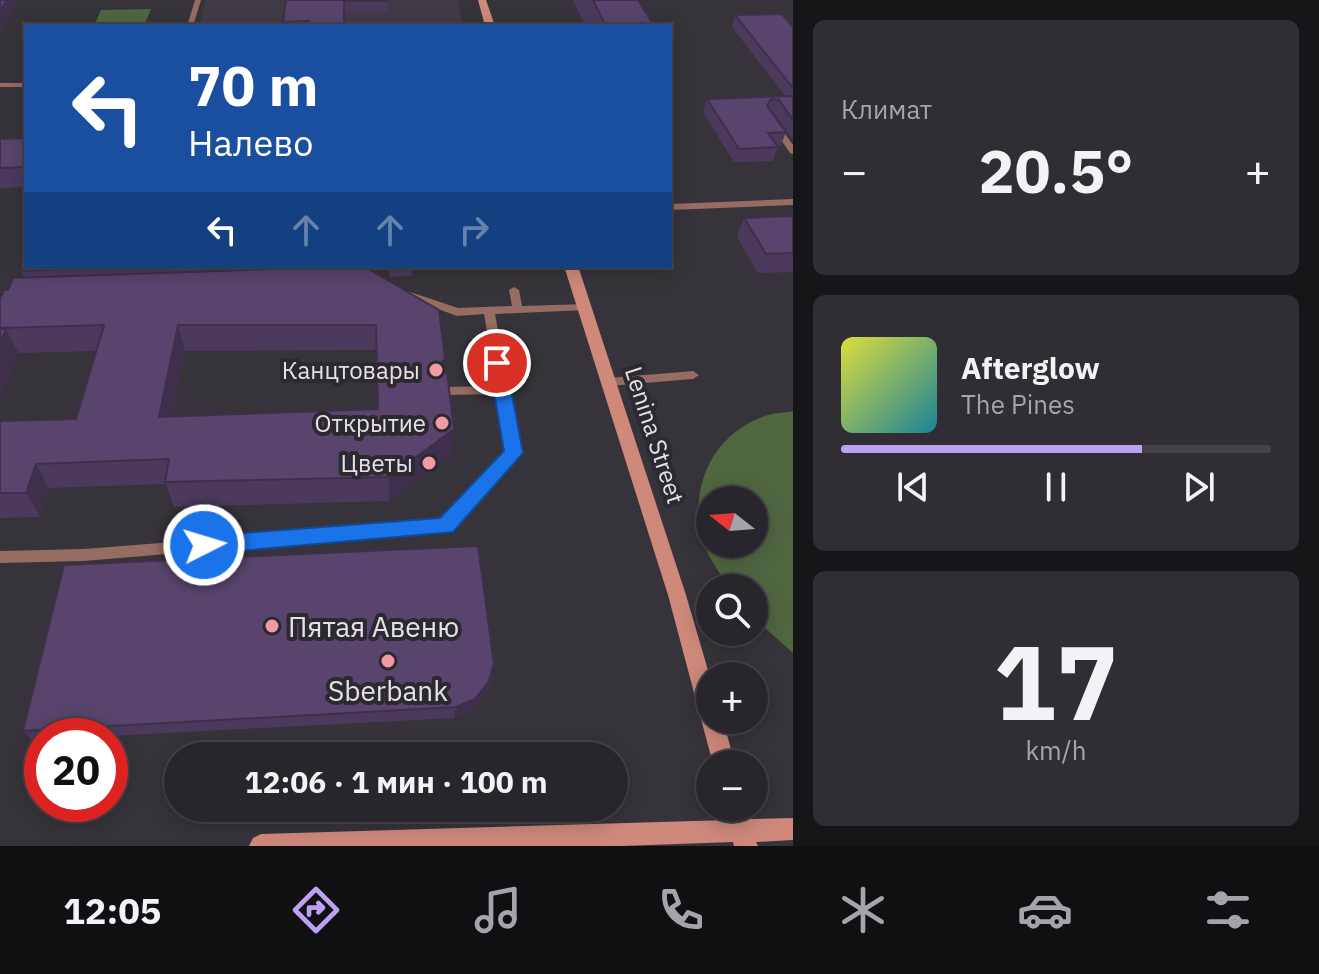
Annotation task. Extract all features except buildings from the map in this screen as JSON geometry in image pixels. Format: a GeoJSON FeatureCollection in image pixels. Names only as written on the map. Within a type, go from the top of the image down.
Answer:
{"type":"FeatureCollection","features":[{"type":"Feature","properties":{"kind":"street"},"geometry":{"type":"LineString","coordinates":[[482,0],[489,24]]}},
{"type":"Feature","properties":{"kind":"street","name":"Lenina Street"},"geometry":{"type":"LineString","coordinates":[[572,268],[696,663]]}},
{"type":"Feature","properties":{"kind":"street"},"geometry":{"type":"LineString","coordinates":[[261,846],[741,828],[793,829]]}},
{"type":"Feature","properties":{"kind":"lane"},"geometry":{"type":"LineString","coordinates":[[191,24],[198,0]]}},
{"type":"Feature","properties":{"kind":"lane"},"geometry":{"type":"LineString","coordinates":[[0,85],[24,85]]}},
{"type":"Feature","properties":{"kind":"lane"},"geometry":{"type":"LineString","coordinates":[[769,117],[793,151]]}},
{"type":"Feature","properties":{"kind":"lane"},"geometry":{"type":"LineString","coordinates":[[672,207],[793,202]]}},
{"type":"Feature","properties":{"kind":"lane"},"geometry":{"type":"LineString","coordinates":[[392,289],[457,312],[586,307]]}},
{"type":"Feature","properties":{"kind":"lane"},"geometry":{"type":"LineString","coordinates":[[514,290],[518,310]]}},
{"type":"Feature","properties":{"kind":"lane"},"geometry":{"type":"LineString","coordinates":[[0,557],[84,555],[446,526],[514,453],[489,311]]}},
{"type":"Feature","properties":{"kind":"lane"},"geometry":{"type":"LineString","coordinates":[[609,382],[693,375]]}},
{"type":"Feature","properties":{"kind":"lane"},"geometry":{"type":"LineString","coordinates":[[444,391],[501,390]]}},
{"type":"Feature","properties":{"kind":"shaded area"},"geometry":{"type":"Polygon","coordinates":[[[206,0],[457,0],[463,24],[200,24],[206,0]]]}},
{"type":"Feature","properties":{"kind":"green space"},"geometry":{"type":"Polygon","coordinates":[[[151,9],[145,24],[95,24],[101,10],[151,9]]]}},
{"type":"Feature","properties":{"kind":"green space"},"geometry":{"type":"Polygon","coordinates":[[[793,411],[793,653],[768,631],[768,574],[720,574],[710,558],[768,558],[768,486],[702,486],[714,456],[726,440],[742,427],[773,414],[793,411]]]}},
{"type":"Feature","properties":{"kind":"place","name":"Канцтовары"},"geometry":{"type":"Point","coordinates":[436,370]}},
{"type":"Feature","properties":{"kind":"place","name":"Открытие"},"geometry":{"type":"Point","coordinates":[442,423]}},
{"type":"Feature","properties":{"kind":"place","name":"Цветы"},"geometry":{"type":"Point","coordinates":[429,463]}},
{"type":"Feature","properties":{"kind":"place","name":"Пятая Авеню"},"geometry":{"type":"Point","coordinates":[272,626]}},
{"type":"Feature","properties":{"kind":"place","name":"Sberbank"},"geometry":{"type":"Point","coordinates":[388,661]}},
{"type":"Feature","properties":{"kind":"route"},"geometry":{"type":"LineString","coordinates":[[204,545],[446,526],[514,453],[497,363]]}}]}
